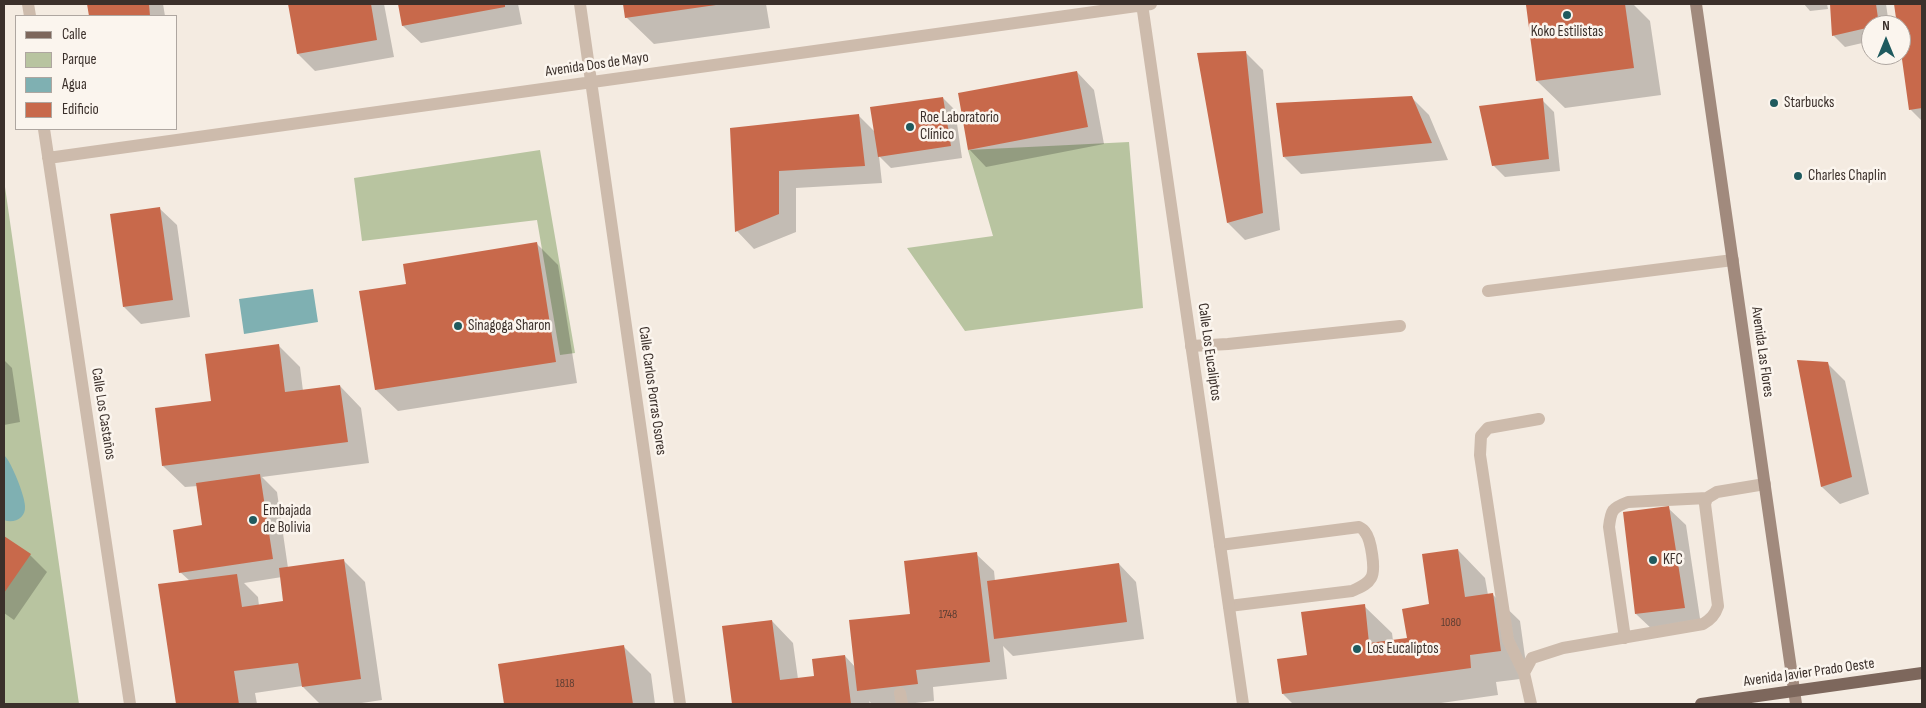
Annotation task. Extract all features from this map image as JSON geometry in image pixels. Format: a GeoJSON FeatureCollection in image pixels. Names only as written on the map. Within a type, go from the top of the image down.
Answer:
{"type":"FeatureCollection","features":[{"type":"Feature","properties":{"kind":"main road","name":"Avenida Las Flores"},"geometry":{"type":"LineString","coordinates":[[1696,4],[1796,704]]}},
{"type":"Feature","properties":{"kind":"main road","name":"Avenida Javier Prado Oeste"},"geometry":{"type":"LineString","coordinates":[[1701,704],[1922,673]]}},
{"type":"Feature","properties":{"kind":"street","name":"Calle Carlos Porras Osores"},"geometry":{"type":"LineString","coordinates":[[580,4],[680,704]]}},
{"type":"Feature","properties":{"kind":"street","name":"Avenida Dos de Mayo"},"geometry":{"type":"LineString","coordinates":[[48,158],[1145,4]]}},
{"type":"Feature","properties":{"kind":"street","name":"Calle Los Eucaliptos"},"geometry":{"type":"LineString","coordinates":[[1145,4],[1191,346],[1243,704]]}},
{"type":"Feature","properties":{"kind":"street","name":"Calle Los Castaños"},"geometry":{"type":"LineString","coordinates":[[44,130],[130,704]]}},
{"type":"Feature","properties":{"kind":"street"},"geometry":{"type":"LineString","coordinates":[[1488,291],[1733,260]]}},
{"type":"Feature","properties":{"kind":"street"},"geometry":{"type":"LineString","coordinates":[[1191,346],[1228,344],[1400,326]]}},
{"type":"Feature","properties":{"kind":"street"},"geometry":{"type":"LineString","coordinates":[[1531,704],[1524,673],[1508,640],[1480,455],[1480,436],[1488,428],[1539,419]]}},
{"type":"Feature","properties":{"kind":"street"},"geometry":{"type":"LineString","coordinates":[[1625,638],[1609,527],[1610,514],[1616,506],[1628,502],[1707,498],[1717,492],[1765,484]]}},
{"type":"Feature","properties":{"kind":"street"},"geometry":{"type":"LineString","coordinates":[[1524,673],[1532,658],[1563,648],[1703,624],[1716,614],[1718,606],[1705,504],[1707,498]]}},
{"type":"Feature","properties":{"kind":"street"},"geometry":{"type":"LineString","coordinates":[[1220,545],[1359,527],[1370,540],[1374,568],[1373,576],[1366,585],[1352,591],[1229,606]]}},
{"type":"Feature","properties":{"kind":"green space"},"geometry":{"type":"Polygon","coordinates":[[[1129,142],[1143,308],[965,331],[907,248],[993,236],[968,150],[1129,142]]]}},
{"type":"Feature","properties":{"kind":"green space"},"geometry":{"type":"Polygon","coordinates":[[[540,150],[575,353],[560,355],[537,220],[362,241],[354,178],[540,150]]]}},
{"type":"Feature","properties":{"kind":"green space"},"geometry":{"type":"Polygon","coordinates":[[[4,180],[79,704],[4,704],[4,180]]]}},
{"type":"Feature","properties":{"kind":"water"},"geometry":{"type":"Polygon","coordinates":[[[313,289],[318,322],[244,334],[239,299],[313,289]]]}},
{"type":"Feature","properties":{"kind":"water"},"geometry":{"type":"Polygon","coordinates":[[[4,455],[17,479],[25,506],[24,514],[19,519],[12,521],[4,520],[4,455]]]}},
{"type":"Feature","properties":{"kind":"building"},"geometry":{"type":"Polygon","coordinates":[[[87,4],[149,4],[150,15],[89,15],[87,4]]]}},
{"type":"Feature","properties":{"kind":"building"},"geometry":{"type":"Polygon","coordinates":[[[288,4],[371,4],[377,40],[297,54],[288,4]]]}},
{"type":"Feature","properties":{"kind":"building"},"geometry":{"type":"Polygon","coordinates":[[[398,4],[505,4],[505,7],[402,26],[398,4]]]}},
{"type":"Feature","properties":{"kind":"building"},"geometry":{"type":"Polygon","coordinates":[[[623,4],[716,4],[716,5],[625,18],[623,4]]]}},
{"type":"Feature","properties":{"kind":"building"},"geometry":{"type":"Polygon","coordinates":[[[1625,4],[1634,68],[1536,81],[1526,5],[1625,4]]]}},
{"type":"Feature","properties":{"kind":"building"},"geometry":{"type":"Polygon","coordinates":[[[1830,4],[1876,4],[1878,15],[1861,15],[1861,29],[1832,36],[1830,4]]]}},
{"type":"Feature","properties":{"kind":"building"},"geometry":{"type":"Polygon","coordinates":[[[1894,4],[1922,4],[1922,108],[1909,110],[1903,65],[1911,65],[1911,15],[1896,15],[1894,4]]]}},
{"type":"Feature","properties":{"kind":"building"},"geometry":{"type":"Polygon","coordinates":[[[1246,51],[1263,213],[1227,223],[1197,53],[1246,51]]]}},
{"type":"Feature","properties":{"kind":"building"},"geometry":{"type":"Polygon","coordinates":[[[1077,71],[1088,127],[968,150],[958,93],[1077,71]]]}},
{"type":"Feature","properties":{"kind":"building"},"geometry":{"type":"Polygon","coordinates":[[[1412,96],[1432,143],[1283,157],[1276,103],[1412,96]]]}},
{"type":"Feature","properties":{"kind":"building","name":"Roe Laboratorio Clínico"},"geometry":{"type":"Polygon","coordinates":[[[943,97],[951,146],[878,157],[870,107],[943,97]]]}},
{"type":"Feature","properties":{"kind":"building"},"geometry":{"type":"Polygon","coordinates":[[[1543,98],[1549,159],[1492,166],[1479,106],[1543,98]]]}},
{"type":"Feature","properties":{"kind":"building"},"geometry":{"type":"Polygon","coordinates":[[[859,114],[865,166],[779,171],[779,214],[735,232],[730,128],[859,114]]]}},
{"type":"Feature","properties":{"kind":"building"},"geometry":{"type":"Polygon","coordinates":[[[160,207],[173,300],[123,307],[110,214],[160,207]]]}},
{"type":"Feature","properties":{"kind":"building","name":"Sinagoga Sharon"},"geometry":{"type":"Polygon","coordinates":[[[537,242],[556,362],[375,390],[359,291],[406,284],[403,264],[537,242]]]}},
{"type":"Feature","properties":{"kind":"building"},"geometry":{"type":"Polygon","coordinates":[[[279,344],[285,392],[340,385],[348,442],[162,466],[155,408],[211,401],[205,354],[279,344]]]}},
{"type":"Feature","properties":{"kind":"building"},"geometry":{"type":"Polygon","coordinates":[[[1797,360],[1828,362],[1852,477],[1821,487],[1797,360]]]}},
{"type":"Feature","properties":{"kind":"building"},"geometry":{"type":"Polygon","coordinates":[[[260,474],[273,559],[179,573],[173,530],[202,525],[196,483],[260,474]]]}},
{"type":"Feature","properties":{"kind":"building","name":"KFC"},"geometry":{"type":"Polygon","coordinates":[[[1669,506],[1685,608],[1635,614],[1623,512],[1669,506]]]}},
{"type":"Feature","properties":{"kind":"building"},"geometry":{"type":"Polygon","coordinates":[[[4,536],[31,554],[4,593],[4,536]]]}},
{"type":"Feature","properties":{"kind":"building"},"geometry":{"type":"Polygon","coordinates":[[[1458,549],[1465,597],[1493,593],[1501,651],[1470,655],[1471,668],[1282,694],[1277,659],[1307,655],[1301,612],[1365,604],[1369,643],[1407,638],[1402,609],[1429,604],[1422,554],[1458,549]]]}},
{"type":"Feature","properties":{"kind":"building"},"geometry":{"type":"Polygon","coordinates":[[[977,552],[990,662],[916,670],[918,684],[857,691],[849,620],[910,614],[904,561],[977,552]]]}},
{"type":"Feature","properties":{"kind":"building"},"geometry":{"type":"Polygon","coordinates":[[[344,559],[361,679],[302,687],[298,663],[234,671],[239,704],[176,704],[158,584],[237,574],[242,607],[283,601],[279,568],[344,559]]]}},
{"type":"Feature","properties":{"kind":"building"},"geometry":{"type":"Polygon","coordinates":[[[1119,563],[1127,622],[994,639],[987,581],[1119,563]]]}},
{"type":"Feature","properties":{"kind":"building"},"geometry":{"type":"Polygon","coordinates":[[[772,620],[780,680],[814,676],[812,659],[845,655],[851,704],[732,704],[722,626],[772,620]]]}},
{"type":"Feature","properties":{"kind":"building"},"geometry":{"type":"Polygon","coordinates":[[[624,645],[633,704],[504,704],[498,664],[624,645]]]}},
{"type":"Feature","properties":{"kind":"place","name":"Koko Estilistas"},"geometry":{"type":"Point","coordinates":[1567,15]}},
{"type":"Feature","properties":{"kind":"place","name":"Starbucks"},"geometry":{"type":"Point","coordinates":[1774,103]}},
{"type":"Feature","properties":{"kind":"place","name":"Roe Laboratorio Clínico"},"geometry":{"type":"Point","coordinates":[910,127]}},
{"type":"Feature","properties":{"kind":"place","name":"Charles Chaplin"},"geometry":{"type":"Point","coordinates":[1798,176]}},
{"type":"Feature","properties":{"kind":"place","name":"Sinagoga Sharon"},"geometry":{"type":"Point","coordinates":[458,326]}},
{"type":"Feature","properties":{"kind":"place","name":"Embajada de Bolivia"},"geometry":{"type":"Point","coordinates":[253,520]}},
{"type":"Feature","properties":{"kind":"place","name":"KFC"},"geometry":{"type":"Point","coordinates":[1653,560]}},
{"type":"Feature","properties":{"kind":"place","name":"Los Eucaliptos"},"geometry":{"type":"Point","coordinates":[1357,649]}}]}
